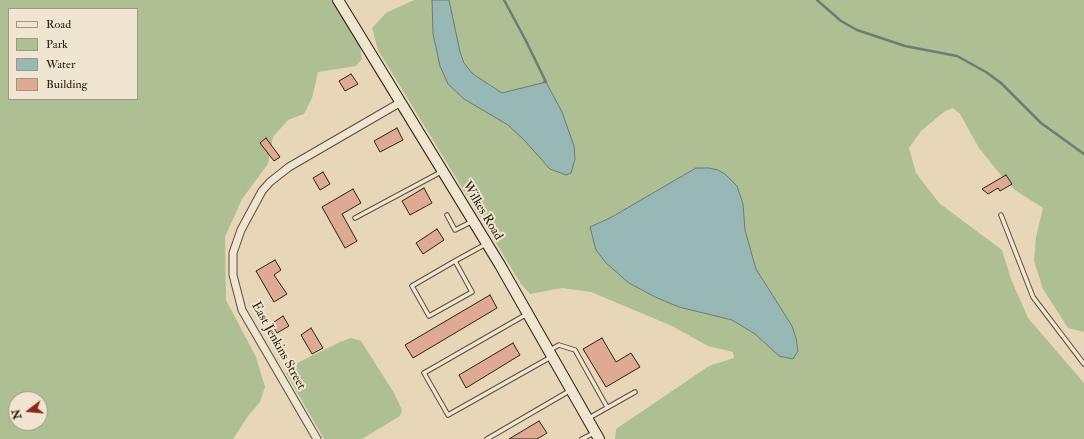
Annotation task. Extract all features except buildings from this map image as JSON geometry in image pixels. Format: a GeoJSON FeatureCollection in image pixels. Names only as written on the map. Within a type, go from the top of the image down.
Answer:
{"type":"FeatureCollection","features":[{"type":"Feature","properties":{"kind":"street","name":"Wilkes Road"},"geometry":{"type":"LineString","coordinates":[[338,0],[487,243],[597,435]]}},
{"type":"Feature","properties":{"kind":"street","name":"East Jenkins Street"},"geometry":{"type":"LineString","coordinates":[[317,439],[242,310],[233,275],[233,253],[241,230],[262,191],[270,182],[288,167],[401,102]]}},
{"type":"Feature","properties":{"kind":"lane"},"geometry":{"type":"LineString","coordinates":[[356,218],[442,171]]}},
{"type":"Feature","properties":{"kind":"lane"},"geometry":{"type":"LineString","coordinates":[[447,215],[455,230],[473,220]]}},
{"type":"Feature","properties":{"kind":"lane"},"geometry":{"type":"LineString","coordinates":[[1001,215],[1033,297],[1084,364]]}},
{"type":"Feature","properties":{"kind":"lane"},"geometry":{"type":"LineString","coordinates":[[455,261],[472,292],[429,316],[412,286],[455,261],[487,243]]}},
{"type":"Feature","properties":{"kind":"lane"},"geometry":{"type":"LineString","coordinates":[[528,314],[424,373],[448,415],[550,353],[559,345],[574,350],[607,407]]}},
{"type":"Feature","properties":{"kind":"lane"},"geometry":{"type":"LineString","coordinates":[[487,439],[571,390]]}},
{"type":"Feature","properties":{"kind":"lane"},"geometry":{"type":"LineString","coordinates":[[588,418],[635,392]]}},
{"type":"Feature","properties":{"kind":"lane"},"geometry":{"type":"LineString","coordinates":[[582,439],[597,435]]}},
{"type":"Feature","properties":{"kind":"green space"},"geometry":{"type":"Polygon","coordinates":[[[0,0],[332,0],[359,41],[362,59],[356,66],[318,72],[312,98],[304,114],[288,120],[273,137],[268,164],[242,199],[225,237],[226,300],[256,357],[265,387],[260,402],[248,416],[233,439],[0,439],[0,0]]]}},
{"type":"Feature","properties":{"kind":"green space"},"geometry":{"type":"Polygon","coordinates":[[[414,0],[1084,0],[1084,332],[1068,328],[1043,289],[1034,261],[1036,237],[1043,208],[1015,190],[1004,179],[979,148],[960,114],[953,108],[945,111],[921,131],[909,148],[916,173],[939,203],[1002,250],[1011,279],[1028,318],[1084,383],[1084,439],[615,439],[616,429],[709,366],[734,358],[733,352],[708,346],[672,326],[591,292],[562,288],[530,294],[521,284],[378,50],[372,28],[386,13],[414,0]]]}},
{"type":"Feature","properties":{"kind":"green space"},"geometry":{"type":"Polygon","coordinates":[[[351,338],[361,341],[394,393],[402,410],[400,416],[362,439],[324,439],[286,373],[289,367],[351,338]]]}},
{"type":"Feature","properties":{"kind":"water"},"geometry":{"type":"Polygon","coordinates":[[[432,0],[449,0],[460,52],[464,63],[473,74],[502,93],[546,82],[562,112],[574,146],[575,159],[571,173],[566,175],[550,169],[524,140],[508,125],[464,99],[448,84],[440,66],[433,34],[432,0]]]}},
{"type":"Feature","properties":{"kind":"water"},"geometry":{"type":"Polygon","coordinates":[[[696,168],[718,170],[725,174],[737,186],[743,204],[745,230],[756,269],[792,326],[796,338],[798,351],[793,359],[779,356],[755,334],[732,320],[679,307],[655,297],[629,283],[606,263],[596,250],[590,227],[610,218],[696,168]]]}},
{"type":"Feature","properties":{"kind":"waterway"},"geometry":{"type":"LineString","coordinates":[[504,0],[546,82],[544,82]]}},
{"type":"Feature","properties":{"kind":"waterway"},"geometry":{"type":"LineString","coordinates":[[817,0],[841,21],[857,30],[905,46],[957,56],[986,72],[1001,83],[1041,123],[1084,154]]}}]}
